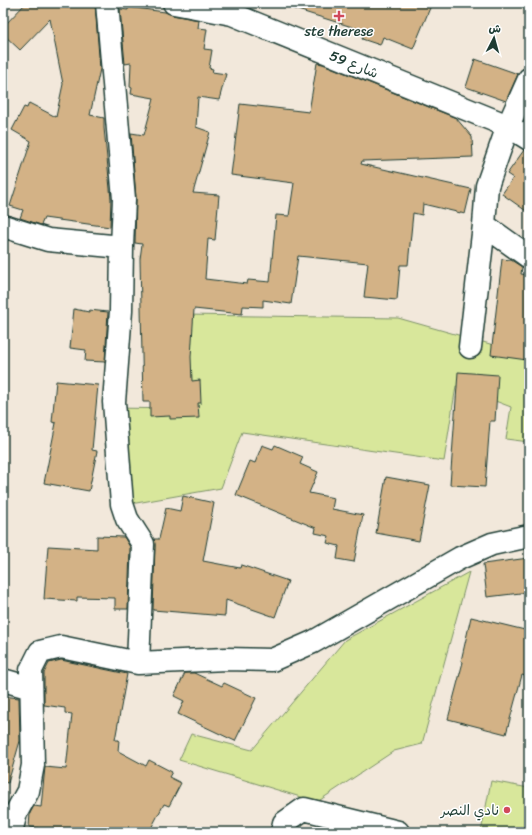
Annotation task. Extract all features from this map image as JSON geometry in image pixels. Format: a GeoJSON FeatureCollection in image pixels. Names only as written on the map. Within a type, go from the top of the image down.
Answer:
{"type":"FeatureCollection","features":[{"type":"Feature","properties":{"kind":"street"},"geometry":{"type":"LineString","coordinates":[[107,3],[124,199],[121,311],[114,402],[122,504],[127,519],[143,544],[138,663]]}},
{"type":"Feature","properties":{"kind":"street","name":"شارع 59"},"geometry":{"type":"LineString","coordinates":[[174,3],[232,14],[508,126],[529,139]]}},
{"type":"Feature","properties":{"kind":"street"},"geometry":{"type":"LineString","coordinates":[[470,347],[487,186],[508,126],[529,79]]}},
{"type":"Feature","properties":{"kind":"street"},"geometry":{"type":"LineString","coordinates":[[484,225],[529,257]]}},
{"type":"Feature","properties":{"kind":"street"},"geometry":{"type":"LineString","coordinates":[[3,226],[48,240],[122,247]]}},
{"type":"Feature","properties":{"kind":"street"},"geometry":{"type":"LineString","coordinates":[[11,832],[16,813],[28,791],[33,765],[30,670],[40,652],[61,646],[138,663],[226,659],[272,660],[313,642],[460,558],[492,544],[529,536]]}},
{"type":"Feature","properties":{"kind":"street"},"geometry":{"type":"LineString","coordinates":[[3,680],[31,688]]}},
{"type":"Feature","properties":{"kind":"street"},"geometry":{"type":"LineString","coordinates":[[282,832],[284,823],[304,809],[398,832]]}},
{"type":"Feature","properties":{"kind":"green space"},"geometry":{"type":"Polygon","coordinates":[[[185,315],[398,318],[529,355],[529,442],[506,439],[511,407],[456,386],[444,461],[242,432],[221,488],[125,505],[112,408],[184,409],[185,315]]]}},
{"type":"Feature","properties":{"kind":"green space"},"geometry":{"type":"Polygon","coordinates":[[[469,572],[422,744],[394,751],[317,802],[179,760],[191,734],[252,750],[345,640],[469,572]]]}},
{"type":"Feature","properties":{"kind":"green space","name":"نادي النصر"},"geometry":{"type":"Polygon","coordinates":[[[491,781],[529,788],[529,832],[481,832],[491,781]]]}},
{"type":"Feature","properties":{"kind":"building"},"geometry":{"type":"Polygon","coordinates":[[[26,3],[95,4],[100,69],[90,115],[104,118],[111,199],[110,227],[44,218],[41,225],[20,218],[23,210],[10,206],[31,141],[12,130],[24,107],[27,108],[29,103],[56,117],[63,84],[50,19],[20,50],[3,34],[3,27],[26,3]]]}},
{"type":"Feature","properties":{"kind":"building"},"geometry":{"type":"Polygon","coordinates":[[[288,3],[432,3],[413,49],[383,37],[380,45],[362,39],[365,31],[288,7],[288,3]]]}},
{"type":"Feature","properties":{"kind":"building"},"geometry":{"type":"Polygon","coordinates":[[[128,7],[165,12],[172,15],[199,20],[198,28],[207,29],[204,49],[212,50],[209,68],[213,69],[212,72],[226,74],[219,100],[198,97],[196,127],[210,132],[193,193],[219,195],[215,240],[208,239],[205,279],[247,284],[248,280],[270,282],[276,215],[289,216],[294,183],[231,175],[240,104],[309,112],[317,63],[323,64],[456,118],[472,137],[473,157],[362,161],[361,164],[471,189],[465,214],[423,204],[422,215],[413,213],[408,265],[400,265],[397,300],[364,297],[368,263],[298,256],[291,304],[263,300],[263,307],[243,306],[242,314],[194,309],[191,357],[192,381],[200,380],[201,403],[198,403],[199,418],[170,419],[170,416],[150,417],[150,402],[143,402],[140,259],[142,244],[135,243],[136,198],[131,133],[144,135],[154,98],[131,94],[131,63],[125,64],[120,9],[128,10],[128,7]]]}},
{"type":"Feature","properties":{"kind":"building"},"geometry":{"type":"Polygon","coordinates":[[[475,59],[518,74],[506,101],[466,87],[475,59]]]}},
{"type":"Feature","properties":{"kind":"building"},"geometry":{"type":"Polygon","coordinates":[[[524,150],[529,151],[529,213],[502,194],[513,178],[507,174],[524,150]]]}},
{"type":"Feature","properties":{"kind":"building"},"geometry":{"type":"Polygon","coordinates":[[[502,259],[511,260],[522,267],[521,274],[529,275],[529,344],[527,360],[491,355],[502,259]]]}},
{"type":"Feature","properties":{"kind":"building"},"geometry":{"type":"Polygon","coordinates":[[[74,309],[89,312],[89,310],[108,312],[105,362],[85,361],[86,350],[70,348],[74,309]]]}},
{"type":"Feature","properties":{"kind":"building"},"geometry":{"type":"Polygon","coordinates":[[[458,372],[498,375],[495,421],[490,421],[485,487],[450,485],[458,372]]]}},
{"type":"Feature","properties":{"kind":"building"},"geometry":{"type":"Polygon","coordinates":[[[56,381],[98,385],[92,450],[97,451],[89,491],[44,483],[56,423],[52,422],[56,381]]]}},
{"type":"Feature","properties":{"kind":"building"},"geometry":{"type":"Polygon","coordinates":[[[262,445],[273,449],[275,445],[303,457],[300,464],[318,472],[309,493],[334,498],[332,509],[363,515],[354,562],[337,559],[339,546],[327,543],[329,536],[315,533],[316,528],[236,495],[250,461],[255,463],[262,445]]]}},
{"type":"Feature","properties":{"kind":"building"},"geometry":{"type":"Polygon","coordinates":[[[386,477],[430,485],[419,541],[376,533],[386,477]]]}},
{"type":"Feature","properties":{"kind":"building"},"geometry":{"type":"Polygon","coordinates":[[[183,496],[214,503],[203,561],[240,568],[241,565],[288,581],[275,617],[226,600],[225,616],[153,610],[154,539],[159,539],[166,508],[180,511],[183,496]]]}},
{"type":"Feature","properties":{"kind":"building"},"geometry":{"type":"Polygon","coordinates":[[[97,536],[124,537],[130,547],[128,609],[115,609],[115,598],[77,597],[77,601],[44,599],[48,546],[97,549],[97,536]]]}},
{"type":"Feature","properties":{"kind":"building"},"geometry":{"type":"Polygon","coordinates":[[[529,558],[529,592],[487,597],[483,564],[529,558]]]}},
{"type":"Feature","properties":{"kind":"building"},"geometry":{"type":"Polygon","coordinates":[[[471,617],[529,631],[529,677],[522,675],[506,734],[448,719],[463,662],[461,661],[471,617]]]}},
{"type":"Feature","properties":{"kind":"building"},"geometry":{"type":"Polygon","coordinates":[[[61,660],[127,674],[115,740],[119,740],[118,751],[146,766],[149,760],[172,772],[169,777],[181,783],[169,806],[164,804],[149,832],[38,832],[38,828],[29,827],[30,813],[34,806],[41,807],[45,767],[66,769],[72,714],[65,713],[65,708],[44,705],[44,673],[49,663],[61,660]]]}},
{"type":"Feature","properties":{"kind":"building"},"geometry":{"type":"Polygon","coordinates":[[[185,673],[194,673],[222,686],[224,683],[256,698],[235,741],[178,714],[184,701],[174,696],[185,673]]]}},
{"type":"Feature","properties":{"kind":"building"},"geometry":{"type":"Polygon","coordinates":[[[3,696],[19,698],[20,741],[8,783],[3,782],[3,696]]]}},
{"type":"Feature","properties":{"kind":"place","name":"ste therese"},"geometry":{"type":"Point","coordinates":[339,16]}},
{"type":"Feature","properties":{"kind":"place","name":"نادي النصر"},"geometry":{"type":"Point","coordinates":[507,810]}}]}
